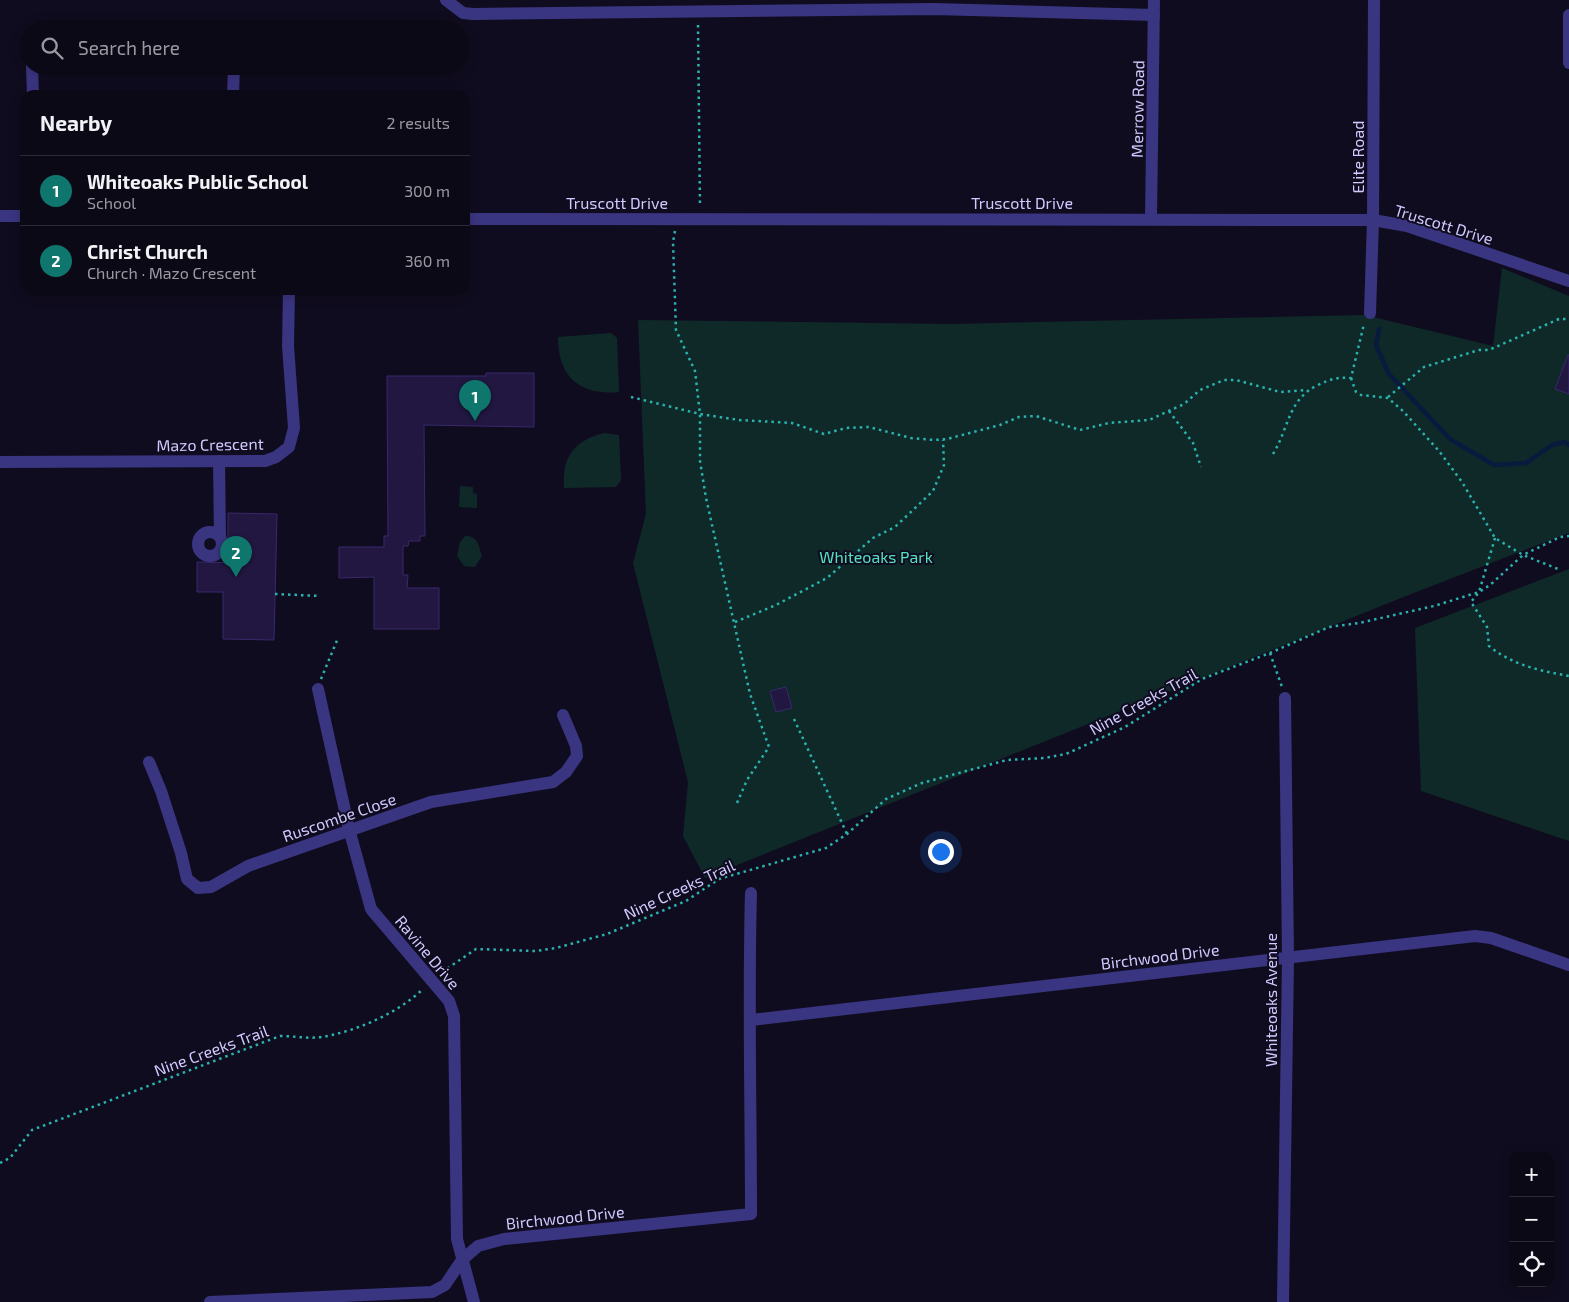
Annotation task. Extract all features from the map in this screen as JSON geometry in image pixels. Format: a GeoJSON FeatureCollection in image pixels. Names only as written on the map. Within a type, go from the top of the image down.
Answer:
{"type":"FeatureCollection","features":[{"type":"Feature","properties":{"kind":"street"},"geometry":{"type":"LineString","coordinates":[[446,0],[463,13],[473,14],[698,10],[735,5],[934,4],[1154,15]]}},
{"type":"Feature","properties":{"kind":"street","name":"Merrow Road"},"geometry":{"type":"LineString","coordinates":[[1151,218],[1154,0]]}},
{"type":"Feature","properties":{"kind":"street","name":"Elite Road"},"geometry":{"type":"LineString","coordinates":[[1370,313],[1373,220],[1374,0]]}},
{"type":"Feature","properties":{"kind":"street"},"geometry":{"type":"LineString","coordinates":[[1569,15],[1569,63]]}},
{"type":"Feature","properties":{"kind":"street"},"geometry":{"type":"LineString","coordinates":[[32,75],[33,90]]}},
{"type":"Feature","properties":{"kind":"street"},"geometry":{"type":"LineString","coordinates":[[233,90],[234,75]]}},
{"type":"Feature","properties":{"kind":"street"},"geometry":{"type":"LineString","coordinates":[[0,216],[20,216]]}},
{"type":"Feature","properties":{"kind":"street","name":"Truscott Drive"},"geometry":{"type":"LineString","coordinates":[[470,219],[1151,218],[1373,220],[1407,226],[1569,281]]}},
{"type":"Feature","properties":{"kind":"street","name":"Mazo Crescent"},"geometry":{"type":"LineString","coordinates":[[0,462],[265,461],[276,457],[289,448],[294,428],[288,346],[289,295]]}},
{"type":"Feature","properties":{"kind":"street"},"geometry":{"type":"LineString","coordinates":[[219,461],[220,537]]}},
{"type":"Feature","properties":{"kind":"street","name":"Ravine Drive"},"geometry":{"type":"LineString","coordinates":[[318,689],[349,829],[371,909],[449,1001],[454,1016],[457,1239],[474,1302]]}},
{"type":"Feature","properties":{"kind":"street","name":"Whiteoaks Avenue"},"geometry":{"type":"LineString","coordinates":[[1284,1302],[1288,958],[1285,698]]}},
{"type":"Feature","properties":{"kind":"street","name":"Ruscombe Close"},"geometry":{"type":"LineString","coordinates":[[149,762],[161,791],[181,853],[186,879],[198,888],[211,887],[248,866],[349,829],[431,802],[553,782],[566,772],[577,756],[576,746],[563,715]]}},
{"type":"Feature","properties":{"kind":"street","name":"Birchwood Drive"},"geometry":{"type":"LineString","coordinates":[[210,1302],[432,1292],[445,1285],[462,1260],[478,1246],[504,1239],[750,1214],[751,1020],[748,984],[751,893]]}},
{"type":"Feature","properties":{"kind":"street","name":"Birchwood Drive"},"geometry":{"type":"LineString","coordinates":[[751,1020],[1475,936],[1491,938],[1569,965]]}},
{"type":"Feature","properties":{"kind":"path"},"geometry":{"type":"LineString","coordinates":[[698,10],[700,210],[675,231],[673,242],[676,330],[695,371],[700,414],[700,461],[716,550],[735,622],[750,694],[769,747],[747,780],[737,803]]}},
{"type":"Feature","properties":{"kind":"path"},"geometry":{"type":"LineString","coordinates":[[1370,313],[1358,347],[1351,378],[1356,392],[1361,395],[1388,398],[1403,411],[1439,451],[1462,482],[1495,538],[1523,554],[1558,569]]}},
{"type":"Feature","properties":{"kind":"path"},"geometry":{"type":"LineString","coordinates":[[1388,398],[1411,378],[1432,364],[1479,350],[1489,350],[1559,319],[1569,318]]}},
{"type":"Feature","properties":{"kind":"path"},"geometry":{"type":"LineString","coordinates":[[631,397],[700,414],[739,420],[792,424],[824,434],[846,428],[870,427],[911,438],[943,440],[1000,425],[1019,417],[1036,416],[1080,430],[1109,423],[1149,420],[1184,404],[1200,390],[1224,380],[1236,380],[1280,392],[1306,390],[1335,377],[1351,378]]}},
{"type":"Feature","properties":{"kind":"path"},"geometry":{"type":"LineString","coordinates":[[1273,454],[1297,400],[1306,390]]}},
{"type":"Feature","properties":{"kind":"path"},"geometry":{"type":"LineString","coordinates":[[1169,411],[1193,443],[1201,467]]}},
{"type":"Feature","properties":{"kind":"path"},"geometry":{"type":"LineString","coordinates":[[735,622],[776,605],[827,578],[873,538],[895,527],[933,491],[944,465],[943,440]]}},
{"type":"Feature","properties":{"kind":"path"},"geometry":{"type":"LineString","coordinates":[[1569,536],[1560,537],[1523,554],[1490,585],[1479,592],[1471,602],[1487,628],[1489,646],[1502,657],[1542,671],[1569,676]]}},
{"type":"Feature","properties":{"kind":"path"},"geometry":{"type":"LineString","coordinates":[[1479,592],[1495,538]]}},
{"type":"Feature","properties":{"kind":"path","name":"Nine Creeks Trail"},"geometry":{"type":"LineString","coordinates":[[0,1163],[10,1158],[32,1130],[179,1073],[280,1036],[323,1037],[360,1026],[412,1000],[431,981],[476,949],[536,951],[556,948],[607,934],[686,901],[719,879],[826,848],[847,834],[886,799],[922,783],[1007,760],[1045,758],[1066,754],[1125,727],[1202,679],[1270,653],[1329,627],[1359,623],[1424,608],[1479,592]]}},
{"type":"Feature","properties":{"kind":"path"},"geometry":{"type":"LineString","coordinates":[[275,594],[320,596]]}},
{"type":"Feature","properties":{"kind":"path"},"geometry":{"type":"LineString","coordinates":[[318,689],[328,658],[338,638]]}},
{"type":"Feature","properties":{"kind":"path"},"geometry":{"type":"LineString","coordinates":[[1270,653],[1285,698]]}},
{"type":"Feature","properties":{"kind":"path"},"geometry":{"type":"LineString","coordinates":[[794,719],[847,834]]}},
{"type":"Feature","properties":{"kind":"green space","name":"Whiteoaks Park"},"geometry":{"type":"Polygon","coordinates":[[[1502,268],[1569,296],[1569,533],[1411,594],[705,878],[683,836],[688,782],[633,563],[646,514],[638,320],[952,324],[1365,315],[1493,346],[1502,268]]]}},
{"type":"Feature","properties":{"kind":"green space"},"geometry":{"type":"Polygon","coordinates":[[[611,333],[617,338],[619,392],[593,391],[582,387],[567,373],[562,363],[558,337],[611,333]]]}},
{"type":"Feature","properties":{"kind":"green space"},"geometry":{"type":"Polygon","coordinates":[[[604,433],[619,435],[621,480],[616,487],[564,488],[565,467],[572,452],[585,440],[604,433]]]}},
{"type":"Feature","properties":{"kind":"green space"},"geometry":{"type":"Polygon","coordinates":[[[460,486],[473,487],[473,493],[477,494],[477,508],[459,507],[460,486]]]}},
{"type":"Feature","properties":{"kind":"green space"},"geometry":{"type":"Polygon","coordinates":[[[465,536],[473,537],[480,549],[482,556],[475,567],[464,566],[457,556],[460,542],[465,536]]]}},
{"type":"Feature","properties":{"kind":"green space"},"geometry":{"type":"Polygon","coordinates":[[[1569,569],[1569,841],[1421,791],[1415,628],[1569,569]]]}},
{"type":"Feature","properties":{"kind":"building"},"geometry":{"type":"Polygon","coordinates":[[[1569,355],[1569,394],[1555,389],[1569,355]]]}},
{"type":"Feature","properties":{"kind":"building"},"geometry":{"type":"Polygon","coordinates":[[[486,373],[534,373],[534,427],[424,425],[425,536],[420,536],[420,541],[409,541],[408,546],[403,546],[403,575],[408,575],[407,588],[439,588],[439,629],[374,629],[374,577],[339,578],[339,547],[384,547],[384,536],[388,536],[387,376],[486,376],[486,373]]]}},
{"type":"Feature","properties":{"kind":"building"},"geometry":{"type":"Polygon","coordinates":[[[228,513],[277,514],[274,640],[223,639],[223,592],[197,592],[197,562],[244,563],[244,539],[228,539],[228,513]]]}},
{"type":"Feature","properties":{"kind":"building"},"geometry":{"type":"Polygon","coordinates":[[[786,687],[792,708],[776,712],[770,691],[786,687]]]}},
{"type":"Feature","properties":{"kind":"waterway"},"geometry":{"type":"LineString","coordinates":[[1379,329],[1376,345],[1389,374],[1450,439],[1494,465],[1526,463],[1552,445],[1565,442],[1569,445]]}},
{"type":"Feature","properties":{"kind":"place","name":"Whiteoaks Public School"},"geometry":{"type":"Point","coordinates":[475,421]}},
{"type":"Feature","properties":{"kind":"place","name":"Christ Church"},"geometry":{"type":"Point","coordinates":[236,577]}}]}
